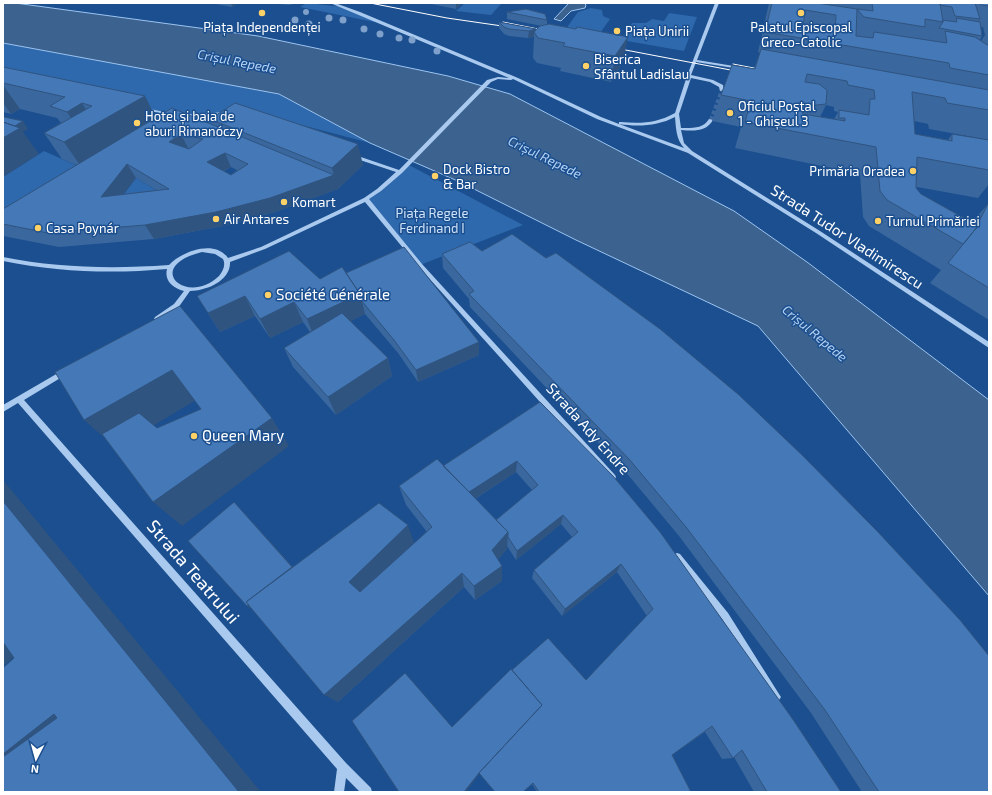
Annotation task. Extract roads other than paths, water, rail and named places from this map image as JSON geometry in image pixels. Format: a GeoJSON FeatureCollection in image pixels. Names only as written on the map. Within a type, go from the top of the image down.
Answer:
{"type":"FeatureCollection","features":[{"type":"Feature","properties":{"kind":"street"},"geometry":{"type":"LineString","coordinates":[[332,3],[360,12],[516,79],[599,118],[690,152]]}},
{"type":"Feature","properties":{"kind":"street"},"geometry":{"type":"LineString","coordinates":[[690,152],[682,143],[678,129],[677,114],[694,61],[717,3]]}},
{"type":"Feature","properties":{"kind":"street"},"geometry":{"type":"LineString","coordinates":[[694,61],[748,70]]}},
{"type":"Feature","properties":{"kind":"street"},"geometry":{"type":"LineString","coordinates":[[477,63],[485,69],[488,78]]}},
{"type":"Feature","properties":{"kind":"street"},"geometry":{"type":"LineString","coordinates":[[689,76],[716,82],[721,86],[722,90]]}},
{"type":"Feature","properties":{"kind":"street"},"geometry":{"type":"LineString","coordinates":[[227,261],[287,237],[366,199],[400,172],[488,78],[516,79]]}},
{"type":"Feature","properties":{"kind":"street"},"geometry":{"type":"LineString","coordinates":[[141,108],[178,116],[228,113],[234,116]]}},
{"type":"Feature","properties":{"kind":"street"},"geometry":{"type":"LineString","coordinates":[[599,118],[621,123],[644,125],[665,121],[677,114]]}},
{"type":"Feature","properties":{"kind":"street"},"geometry":{"type":"LineString","coordinates":[[172,119],[178,116]]}},
{"type":"Feature","properties":{"kind":"street"},"geometry":{"type":"LineString","coordinates":[[678,129],[700,128],[707,125],[711,120]]}},
{"type":"Feature","properties":{"kind":"street","name":"Strada Tudor Vladimirescu"},"geometry":{"type":"LineString","coordinates":[[690,152],[818,232],[989,345]]}},
{"type":"Feature","properties":{"kind":"street"},"geometry":{"type":"LineString","coordinates":[[350,154],[400,172]]}},
{"type":"Feature","properties":{"kind":"street","name":"Strada Ady Endre"},"geometry":{"type":"LineString","coordinates":[[366,199],[420,265],[596,458],[616,482]]}},
{"type":"Feature","properties":{"kind":"street"},"geometry":{"type":"LineString","coordinates":[[202,250],[218,252],[227,261],[227,268],[223,274],[217,280],[208,285],[188,289],[174,284],[170,279],[169,273],[172,267],[184,256],[202,250]]}},
{"type":"Feature","properties":{"kind":"street"},"geometry":{"type":"LineString","coordinates":[[3,258],[32,265],[70,268],[115,270],[172,267]]}},
{"type":"Feature","properties":{"kind":"street"},"geometry":{"type":"LineString","coordinates":[[150,323],[176,306],[188,289]]}},
{"type":"Feature","properties":{"kind":"street"},"geometry":{"type":"LineString","coordinates":[[3,409],[74,367]]}},
{"type":"Feature","properties":{"kind":"street","name":"Strada Teatrului"},"geometry":{"type":"LineString","coordinates":[[19,399],[342,767],[367,792]]}},
{"type":"Feature","properties":{"kind":"street"},"geometry":{"type":"LineString","coordinates":[[671,549],[725,616],[779,701]]}},
{"type":"Feature","properties":{"kind":"street"},"geometry":{"type":"LineString","coordinates":[[339,792],[342,767]]}},
{"type":"Feature","properties":{"kind":"water","name":"Crișul Repede"},"geometry":{"type":"Polygon","coordinates":[[[3,3],[15,3],[258,36],[448,76],[510,94],[734,211],[807,262],[989,400],[989,596],[758,326],[576,240],[460,182],[370,143],[279,94],[3,43],[3,3]]]}},
{"type":"Feature","properties":{"kind":"water"},"geometry":{"type":"Polygon","coordinates":[[[569,3],[584,3],[586,5],[585,8],[571,11],[561,21],[554,19],[569,3]]]}},
{"type":"Feature","properties":{"kind":"tunnel"},"geometry":{"type":"LineString","coordinates":[[711,120],[722,90]]}},
{"type":"Feature","properties":{"kind":"tram line"},"geometry":{"type":"LineString","coordinates":[[370,3],[447,18],[509,27]]}},
{"type":"Feature","properties":{"kind":"tram line"},"geometry":{"type":"LineString","coordinates":[[503,22],[548,31]]}},
{"type":"Feature","properties":{"kind":"tram line"},"geometry":{"type":"LineString","coordinates":[[615,48],[741,72]]}},
{"type":"Feature","properties":{"kind":"tram line"},"geometry":{"type":"LineString","coordinates":[[733,64],[764,70]]}},
{"type":"Feature","properties":{"kind":"place","name":"Piața Independenței"},"geometry":{"type":"Point","coordinates":[262,13]}},
{"type":"Feature","properties":{"kind":"place","name":"Palatul Episcopal Greco-Catolic"},"geometry":{"type":"Point","coordinates":[801,13]}},
{"type":"Feature","properties":{"kind":"place","name":"Piața Unirii"},"geometry":{"type":"Point","coordinates":[617,31]}},
{"type":"Feature","properties":{"kind":"place","name":"Biserica Sfântul Ladislau"},"geometry":{"type":"Point","coordinates":[586,66]}},
{"type":"Feature","properties":{"kind":"place","name":"Oficiul Poștal 1 - Ghișeul 3"},"geometry":{"type":"Point","coordinates":[730,113]}},
{"type":"Feature","properties":{"kind":"place","name":"Hotel și baia de aburi Rimanóczy"},"geometry":{"type":"Point","coordinates":[137,123]}},
{"type":"Feature","properties":{"kind":"place","name":"Primăria Oradea"},"geometry":{"type":"Point","coordinates":[913,171]}},
{"type":"Feature","properties":{"kind":"place","name":"Dock Bistro & Bar"},"geometry":{"type":"Point","coordinates":[435,176]}},
{"type":"Feature","properties":{"kind":"place","name":"Komart"},"geometry":{"type":"Point","coordinates":[284,202]}},
{"type":"Feature","properties":{"kind":"place","name":"Air Antares"},"geometry":{"type":"Point","coordinates":[216,219]}},
{"type":"Feature","properties":{"kind":"place","name":"Turnul Primăriei"},"geometry":{"type":"Point","coordinates":[878,221]}},
{"type":"Feature","properties":{"kind":"place","name":"Casa Poynár"},"geometry":{"type":"Point","coordinates":[38,228]}},
{"type":"Feature","properties":{"kind":"place","name":"Société Générale"},"geometry":{"type":"Point","coordinates":[268,295]}},
{"type":"Feature","properties":{"kind":"place","name":"Queen Mary"},"geometry":{"type":"Point","coordinates":[194,436]}},
{"type":"Feature","properties":{"kind":"park label","name":"Piața Regele Ferdinand I"},"geometry":{"type":"Point","coordinates":[432,220]}}]}
